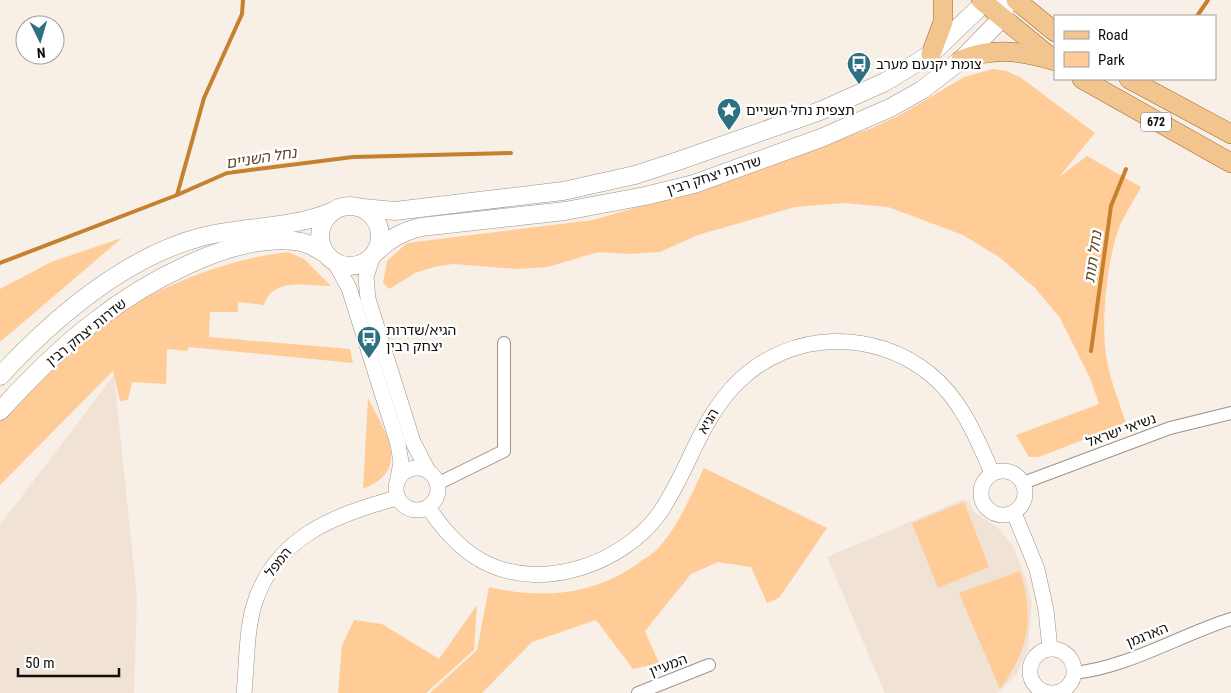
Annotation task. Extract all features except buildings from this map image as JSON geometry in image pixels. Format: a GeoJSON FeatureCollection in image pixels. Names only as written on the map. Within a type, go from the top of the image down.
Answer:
{"type":"FeatureCollection","features":[{"type":"Feature","properties":{"kind":"main road"},"geometry":{"type":"LineString","coordinates":[[931,54],[943,22],[943,0]]}},
{"type":"Feature","properties":{"kind":"main road","name":"שדרות יצחק רבין"},"geometry":{"type":"LineString","coordinates":[[374,254],[389,239],[421,227],[565,211],[645,196],[694,184],[820,138],[865,119],[922,90],[961,60],[1002,18],[1007,0]]}},
{"type":"Feature","properties":{"kind":"main road"},"geometry":{"type":"LineString","coordinates":[[1016,0],[1054,31]]}},
{"type":"Feature","properties":{"kind":"main road"},"geometry":{"type":"LineString","coordinates":[[986,1],[1002,18],[1054,60]]}},
{"type":"Feature","properties":{"kind":"main road","name":"שדרות יצחק רבין"},"geometry":{"type":"LineString","coordinates":[[363,208],[395,210],[531,196],[595,185],[635,175],[838,104],[885,82],[931,54],[986,1]]}},
{"type":"Feature","properties":{"kind":"main road"},"geometry":{"type":"LineString","coordinates":[[961,60],[975,54],[1010,51],[1024,52],[1054,61]]}},
{"type":"Feature","properties":{"kind":"main road","name":"672"},"geometry":{"type":"LineString","coordinates":[[1084,80],[1231,163]]}},
{"type":"Feature","properties":{"kind":"main road","name":"672"},"geometry":{"type":"LineString","coordinates":[[1131,80],[1231,134]]}},
{"type":"Feature","properties":{"kind":"main road"},"geometry":{"type":"LineString","coordinates":[[351,205],[363,208],[372,214],[379,228],[380,242],[374,254],[360,265],[349,266],[330,258],[321,245],[322,224],[331,212],[351,205]]}},
{"type":"Feature","properties":{"kind":"main road","name":"שדרות יצחק רבין"},"geometry":{"type":"LineString","coordinates":[[0,376],[52,325],[79,303],[136,265],[168,248],[200,237],[245,228],[304,221],[331,212]]}},
{"type":"Feature","properties":{"kind":"main road","name":"שדרות יצחק רבין"},"geometry":{"type":"LineString","coordinates":[[0,411],[34,375],[94,322],[121,302],[178,269],[239,246],[294,240],[311,245],[330,258]]}},
{"type":"Feature","properties":{"kind":"street"},"geometry":{"type":"LineString","coordinates":[[330,258],[349,288],[398,444],[401,462],[395,488],[397,498],[403,506],[412,510],[422,510],[428,507],[436,497],[438,484],[428,471],[413,442],[368,299],[366,277],[374,254]]}},
{"type":"Feature","properties":{"kind":"street","name":"הגיא"},"geometry":{"type":"LineString","coordinates":[[428,507],[445,530],[464,548],[488,564],[501,569],[534,574],[554,573],[591,564],[620,550],[651,524],[666,503],[712,412],[739,380],[770,358],[804,344],[838,340],[871,343],[903,355],[931,374],[955,401],[974,432],[992,473]]}},
{"type":"Feature","properties":{"kind":"street"},"geometry":{"type":"LineString","coordinates":[[438,484],[504,451],[504,344]]}},
{"type":"Feature","properties":{"kind":"street","name":"נשיאי ישראל"},"geometry":{"type":"LineString","coordinates":[[1023,483],[1170,428],[1231,412]]}},
{"type":"Feature","properties":{"kind":"street"},"geometry":{"type":"LineString","coordinates":[[398,478],[412,469],[428,471]]}},
{"type":"Feature","properties":{"kind":"street"},"geometry":{"type":"LineString","coordinates":[[1006,471],[1013,473],[1023,483],[1026,489],[1023,503],[1014,513],[998,515],[985,507],[981,500],[982,485],[992,473],[1006,471]]}},
{"type":"Feature","properties":{"kind":"street","name":"המפל"},"geometry":{"type":"LineString","coordinates":[[244,693],[254,607],[262,584],[272,566],[291,546],[319,526],[357,510],[397,498]]}},
{"type":"Feature","properties":{"kind":"street"},"geometry":{"type":"LineString","coordinates":[[1014,513],[1037,569],[1046,610],[1050,649]]}},
{"type":"Feature","properties":{"kind":"street","name":"הארגמן"},"geometry":{"type":"LineString","coordinates":[[1073,673],[1090,671],[1114,664],[1231,619]]}},
{"type":"Feature","properties":{"kind":"street"},"geometry":{"type":"LineString","coordinates":[[1050,649],[1062,651],[1067,656],[1073,666],[1073,673],[1072,680],[1061,690],[1047,692],[1031,689],[1030,672],[1033,659],[1038,654],[1050,649]]}},
{"type":"Feature","properties":{"kind":"street","name":"המעיין"},"geometry":{"type":"LineString","coordinates":[[638,693],[709,665]]}},
{"type":"Feature","properties":{"kind":"shaded area"},"geometry":{"type":"Polygon","coordinates":[[[114,375],[137,598],[134,693],[0,693],[0,525],[114,375]]]}},
{"type":"Feature","properties":{"kind":"shaded area"},"geometry":{"type":"Polygon","coordinates":[[[964,499],[969,502],[974,512],[997,527],[1013,546],[1026,579],[1032,602],[1028,648],[1017,674],[997,693],[885,693],[827,557],[964,499]]]}},
{"type":"Feature","properties":{"kind":"green space"},"geometry":{"type":"Polygon","coordinates":[[[993,69],[1006,71],[1020,77],[1095,133],[1059,177],[1087,156],[1141,187],[1119,228],[1111,257],[1106,293],[1104,330],[1107,361],[1126,423],[1039,457],[1029,457],[1016,435],[1099,404],[1090,378],[1060,318],[1035,288],[999,257],[963,235],[888,207],[844,203],[795,207],[698,235],[660,252],[629,254],[598,252],[548,267],[518,269],[453,264],[415,273],[389,289],[383,283],[387,261],[407,243],[593,220],[638,207],[872,128],[902,114],[964,77],[993,69]]]}},
{"type":"Feature","properties":{"kind":"green space"},"geometry":{"type":"Polygon","coordinates":[[[122,238],[0,342],[0,289],[51,262],[122,238]]]}},
{"type":"Feature","properties":{"kind":"green space"},"geometry":{"type":"Polygon","coordinates":[[[288,252],[304,259],[331,286],[292,285],[275,290],[268,296],[264,305],[238,302],[238,312],[210,312],[209,337],[350,349],[353,363],[189,347],[187,351],[167,349],[166,384],[132,382],[128,400],[120,401],[113,371],[0,485],[0,421],[62,354],[74,344],[132,305],[182,281],[235,262],[288,252]]]}},
{"type":"Feature","properties":{"kind":"green space"},"geometry":{"type":"Polygon","coordinates":[[[368,398],[387,436],[391,449],[391,460],[387,471],[378,481],[363,489],[368,398]]]}},
{"type":"Feature","properties":{"kind":"green space"},"geometry":{"type":"Polygon","coordinates":[[[704,468],[827,528],[779,598],[767,603],[751,567],[718,562],[691,574],[645,631],[659,663],[633,669],[596,620],[532,642],[482,693],[430,693],[477,650],[489,587],[529,593],[568,592],[588,588],[624,572],[653,553],[673,529],[704,468]]]}},
{"type":"Feature","properties":{"kind":"green space"},"geometry":{"type":"Polygon","coordinates":[[[964,502],[989,567],[938,588],[912,523],[964,502]]]}},
{"type":"Feature","properties":{"kind":"green space"},"geometry":{"type":"Polygon","coordinates":[[[1020,571],[1027,604],[1026,633],[1017,660],[1000,689],[959,593],[1020,571]]]}},
{"type":"Feature","properties":{"kind":"green space"},"geometry":{"type":"Polygon","coordinates":[[[477,605],[474,650],[426,693],[338,693],[342,646],[354,620],[382,624],[439,659],[477,605]]]}},
{"type":"Feature","properties":{"kind":"waterway"},"geometry":{"type":"LineString","coordinates":[[177,195],[204,98],[242,14],[243,0]]}},
{"type":"Feature","properties":{"kind":"waterway","name":"נחל תות"},"geometry":{"type":"LineString","coordinates":[[1198,15],[1208,0]]}},
{"type":"Feature","properties":{"kind":"waterway","name":"נחל השניים"},"geometry":{"type":"LineString","coordinates":[[0,263],[177,195],[227,173],[353,157],[511,153]]}},
{"type":"Feature","properties":{"kind":"waterway","name":"נחל תות"},"geometry":{"type":"LineString","coordinates":[[1091,351],[1111,206],[1126,169]]}},
{"type":"Feature","properties":{"kind":"place","name":"צומת יקנעם מערב"},"geometry":{"type":"Point","coordinates":[859,85]}},
{"type":"Feature","properties":{"kind":"place","name":"תצפית נחל השניים"},"geometry":{"type":"Point","coordinates":[729,131]}},
{"type":"Feature","properties":{"kind":"place","name":"הגיא/שדרות יצחק רבין"},"geometry":{"type":"Point","coordinates":[369,359]}}]}
